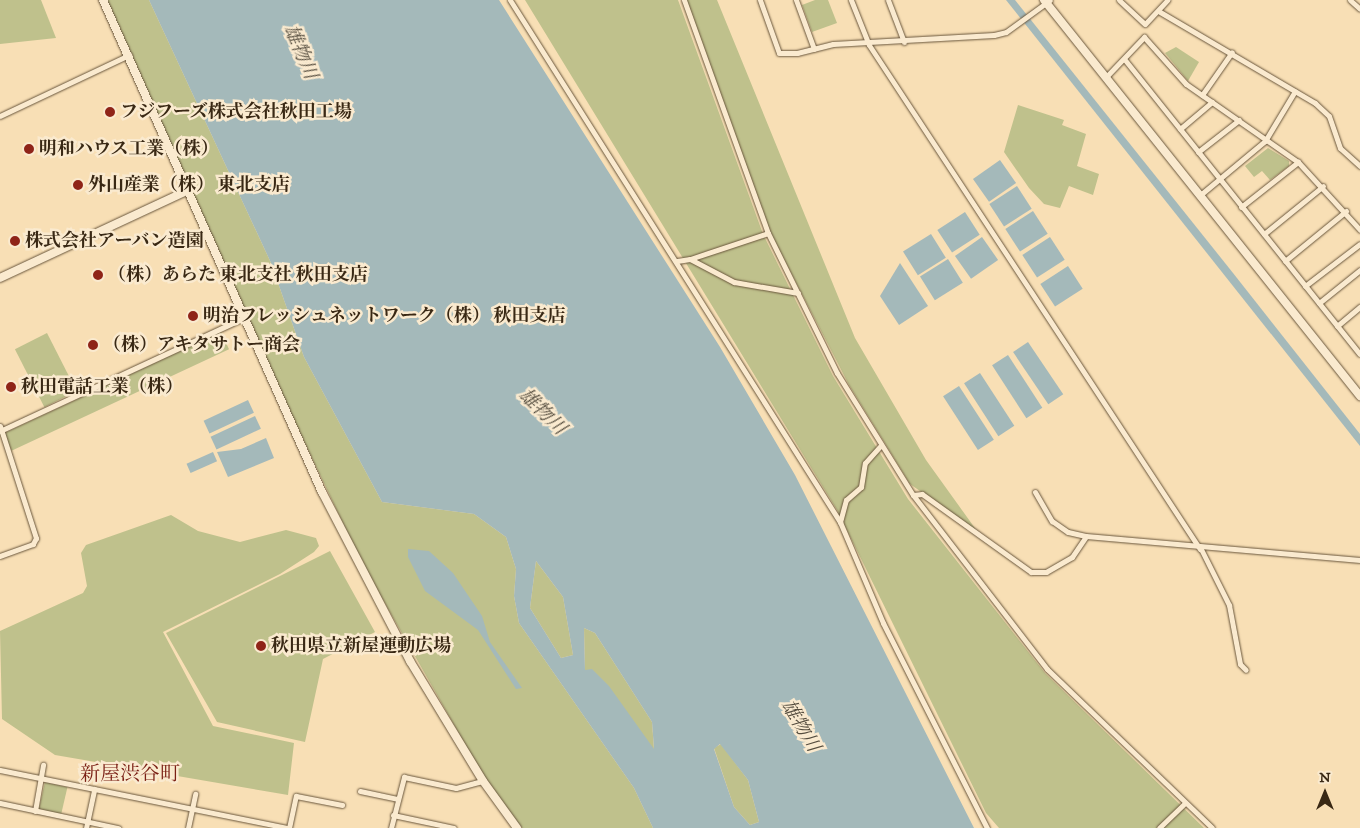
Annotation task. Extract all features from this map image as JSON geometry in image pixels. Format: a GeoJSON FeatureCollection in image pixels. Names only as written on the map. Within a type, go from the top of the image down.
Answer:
{"type":"FeatureCollection","features":[{"type":"Feature","properties":{"kind":"street"},"geometry":{"type":"LineString","coordinates":[[103,0],[322,492],[410,661],[483,781],[517,828]]}},
{"type":"Feature","properties":{"kind":"street"},"geometry":{"type":"LineString","coordinates":[[510,0],[677,261],[840,522],[883,623],[987,828]]}},
{"type":"Feature","properties":{"kind":"street"},"geometry":{"type":"LineString","coordinates":[[684,0],[768,233],[837,372],[913,495],[1047,670],[1184,804],[1212,828]]}},
{"type":"Feature","properties":{"kind":"street"},"geometry":{"type":"LineString","coordinates":[[760,0],[779,53],[814,49],[834,44],[869,45],[994,35],[1021,20],[1046,1],[1105,78],[1360,396]]}},
{"type":"Feature","properties":{"kind":"street"},"geometry":{"type":"LineString","coordinates":[[796,0],[814,49]]}},
{"type":"Feature","properties":{"kind":"street"},"geometry":{"type":"LineString","coordinates":[[851,0],[869,45],[1200,549],[1230,605],[1240,664],[1246,670]]}},
{"type":"Feature","properties":{"kind":"street"},"geometry":{"type":"LineString","coordinates":[[888,0],[904,42]]}},
{"type":"Feature","properties":{"kind":"street"},"geometry":{"type":"LineString","coordinates":[[1119,0],[1146,24],[1160,12],[1167,0]]}},
{"type":"Feature","properties":{"kind":"street"},"geometry":{"type":"LineString","coordinates":[[1350,0],[1360,9]]}},
{"type":"Feature","properties":{"kind":"street"},"geometry":{"type":"LineString","coordinates":[[1160,12],[1232,52],[1294,90],[1329,116],[1340,148],[1360,166]]}},
{"type":"Feature","properties":{"kind":"street"},"geometry":{"type":"LineString","coordinates":[[1105,78],[1125,60],[1144,37],[1202,95],[1298,162],[1324,186],[1360,230]]}},
{"type":"Feature","properties":{"kind":"street"},"geometry":{"type":"LineString","coordinates":[[1202,95],[1232,52]]}},
{"type":"Feature","properties":{"kind":"street"},"geometry":{"type":"LineString","coordinates":[[0,116],[129,55]]}},
{"type":"Feature","properties":{"kind":"street"},"geometry":{"type":"LineString","coordinates":[[1125,60],[1360,354]]}},
{"type":"Feature","properties":{"kind":"street"},"geometry":{"type":"LineString","coordinates":[[1200,196],[1266,141],[1294,90]]}},
{"type":"Feature","properties":{"kind":"street"},"geometry":{"type":"LineString","coordinates":[[1180,129],[1212,102]]}},
{"type":"Feature","properties":{"kind":"street"},"geometry":{"type":"LineString","coordinates":[[1198,152],[1239,120]]}},
{"type":"Feature","properties":{"kind":"street"},"geometry":{"type":"LineString","coordinates":[[1241,207],[1298,162]]}},
{"type":"Feature","properties":{"kind":"street"},"geometry":{"type":"LineString","coordinates":[[1264,234],[1324,186]]}},
{"type":"Feature","properties":{"kind":"street"},"geometry":{"type":"LineString","coordinates":[[0,278],[189,190]]}},
{"type":"Feature","properties":{"kind":"street"},"geometry":{"type":"LineString","coordinates":[[1285,261],[1346,211]]}},
{"type":"Feature","properties":{"kind":"street"},"geometry":{"type":"LineString","coordinates":[[677,261],[690,259],[768,233]]}},
{"type":"Feature","properties":{"kind":"street"},"geometry":{"type":"LineString","coordinates":[[1305,286],[1360,244]]}},
{"type":"Feature","properties":{"kind":"street"},"geometry":{"type":"LineString","coordinates":[[690,259],[734,282],[798,293]]}},
{"type":"Feature","properties":{"kind":"street"},"geometry":{"type":"LineString","coordinates":[[1319,303],[1360,270]]}},
{"type":"Feature","properties":{"kind":"street"},"geometry":{"type":"LineString","coordinates":[[1337,326],[1360,307]]}},
{"type":"Feature","properties":{"kind":"street"},"geometry":{"type":"LineString","coordinates":[[0,556],[33,544],[36,538],[4,450],[1,429],[243,318]]}},
{"type":"Feature","properties":{"kind":"street"},"geometry":{"type":"LineString","coordinates":[[840,522],[846,500],[861,487],[865,463],[882,445]]}},
{"type":"Feature","properties":{"kind":"street"},"geometry":{"type":"LineString","coordinates":[[1035,492],[1052,520],[1068,532],[1086,536],[1200,549],[1360,560]]}},
{"type":"Feature","properties":{"kind":"street"},"geometry":{"type":"LineString","coordinates":[[913,495],[922,494],[1032,572],[1046,572],[1072,557],[1086,536]]}},
{"type":"Feature","properties":{"kind":"street"},"geometry":{"type":"LineString","coordinates":[[35,811],[44,765]]}},
{"type":"Feature","properties":{"kind":"street"},"geometry":{"type":"LineString","coordinates":[[0,770],[288,828],[296,796],[342,805]]}},
{"type":"Feature","properties":{"kind":"street"},"geometry":{"type":"LineString","coordinates":[[391,828],[404,777],[456,788],[483,781]]}},
{"type":"Feature","properties":{"kind":"street"},"geometry":{"type":"LineString","coordinates":[[86,828],[94,789]]}},
{"type":"Feature","properties":{"kind":"street"},"geometry":{"type":"LineString","coordinates":[[360,791],[397,799]]}},
{"type":"Feature","properties":{"kind":"street"},"geometry":{"type":"LineString","coordinates":[[188,828],[195,794]]}},
{"type":"Feature","properties":{"kind":"street"},"geometry":{"type":"LineString","coordinates":[[0,803],[118,828]]}},
{"type":"Feature","properties":{"kind":"street"},"geometry":{"type":"LineString","coordinates":[[1159,828],[1184,804]]}},
{"type":"Feature","properties":{"kind":"street"},"geometry":{"type":"LineString","coordinates":[[394,815],[454,828]]}},
{"type":"Feature","properties":{"kind":"green space"},"geometry":{"type":"Polygon","coordinates":[[[0,0],[41,0],[56,38],[0,44],[0,0]]]}},
{"type":"Feature","properties":{"kind":"green space"},"geometry":{"type":"Polygon","coordinates":[[[107,0],[149,0],[271,263],[304,357],[382,502],[474,514],[506,537],[516,569],[514,596],[519,623],[634,788],[653,828],[522,828],[482,774],[362,563],[292,416],[107,0]]]}},
{"type":"Feature","properties":{"kind":"green space"},"geometry":{"type":"Polygon","coordinates":[[[525,0],[678,0],[763,234],[833,376],[908,499],[1045,673],[1204,828],[999,828],[986,813],[837,510],[525,0]]]}},
{"type":"Feature","properties":{"kind":"green space"},"geometry":{"type":"Polygon","coordinates":[[[686,0],[717,0],[855,338],[926,460],[977,531],[910,484],[849,385],[770,232],[686,0]]]}},
{"type":"Feature","properties":{"kind":"green space"},"geometry":{"type":"Polygon","coordinates":[[[815,0],[828,0],[837,23],[812,32],[802,5],[815,0]]]}},
{"type":"Feature","properties":{"kind":"green space"},"geometry":{"type":"Polygon","coordinates":[[[1176,47],[1199,62],[1188,81],[1165,53],[1176,47]]]}},
{"type":"Feature","properties":{"kind":"green space"},"geometry":{"type":"Polygon","coordinates":[[[1018,105],[1064,120],[1062,125],[1086,134],[1077,166],[1099,174],[1093,195],[1069,186],[1060,208],[1044,204],[1029,188],[1004,152],[1018,105]]]}},
{"type":"Feature","properties":{"kind":"green space"},"geometry":{"type":"Polygon","coordinates":[[[1268,148],[1289,161],[1289,166],[1270,180],[1262,171],[1254,177],[1245,166],[1268,148]]]}},
{"type":"Feature","properties":{"kind":"green space"},"geometry":{"type":"Polygon","coordinates":[[[221,332],[229,349],[12,451],[3,433],[221,332]]]}},
{"type":"Feature","properties":{"kind":"green space"},"geometry":{"type":"Polygon","coordinates":[[[47,333],[77,391],[44,407],[15,349],[47,333]]]}},
{"type":"Feature","properties":{"kind":"green space"},"geometry":{"type":"Polygon","coordinates":[[[171,515],[198,531],[240,542],[286,530],[316,538],[319,546],[314,552],[280,574],[163,632],[213,726],[294,743],[288,795],[55,755],[2,719],[0,631],[83,593],[87,586],[81,553],[86,545],[171,515]]]}},
{"type":"Feature","properties":{"kind":"green space","name":"秋田県立新屋運動広場"},"geometry":{"type":"Polygon","coordinates":[[[330,551],[375,632],[323,659],[305,742],[217,722],[166,633],[330,551]]]}},
{"type":"Feature","properties":{"kind":"green space"},"geometry":{"type":"Polygon","coordinates":[[[536,561],[563,597],[573,655],[561,658],[530,608],[536,561]]]}},
{"type":"Feature","properties":{"kind":"green space"},"geometry":{"type":"Polygon","coordinates":[[[584,628],[595,633],[652,722],[654,750],[585,670],[584,628]]]}},
{"type":"Feature","properties":{"kind":"green space"},"geometry":{"type":"Polygon","coordinates":[[[721,744],[748,780],[759,822],[750,825],[734,807],[714,748],[721,744]]]}},
{"type":"Feature","properties":{"kind":"green space"},"geometry":{"type":"Polygon","coordinates":[[[45,782],[67,787],[61,814],[39,809],[45,782]]]}},
{"type":"Feature","properties":{"kind":"water","name":"雄物川"},"geometry":{"type":"Polygon","coordinates":[[[149,0],[499,0],[720,347],[795,475],[974,828],[653,828],[634,788],[519,623],[514,596],[516,569],[506,537],[474,514],[382,502],[304,357],[271,263],[149,0]],[[536,561],[530,608],[561,658],[573,655],[563,597],[536,561]],[[584,628],[585,670],[592,669],[609,686],[654,749],[652,722],[595,633],[584,628]],[[720,744],[714,749],[734,807],[750,825],[759,822],[748,780],[720,744]]]}},
{"type":"Feature","properties":{"kind":"water"},"geometry":{"type":"Polygon","coordinates":[[[1006,0],[1015,0],[1233,273],[1360,434],[1360,446],[1006,0]]]}},
{"type":"Feature","properties":{"kind":"water"},"geometry":{"type":"Polygon","coordinates":[[[1000,160],[1016,183],[989,202],[973,179],[1000,160]]]}},
{"type":"Feature","properties":{"kind":"water"},"geometry":{"type":"Polygon","coordinates":[[[1017,186],[1032,209],[1004,227],[989,204],[1017,186]]]}},
{"type":"Feature","properties":{"kind":"water"},"geometry":{"type":"Polygon","coordinates":[[[1033,211],[1048,234],[1020,252],[1005,229],[1033,211]]]}},
{"type":"Feature","properties":{"kind":"water"},"geometry":{"type":"Polygon","coordinates":[[[965,212],[980,235],[952,253],[937,230],[965,212]]]}},
{"type":"Feature","properties":{"kind":"water"},"geometry":{"type":"Polygon","coordinates":[[[931,234],[946,258],[918,275],[903,251],[931,234]]]}},
{"type":"Feature","properties":{"kind":"water"},"geometry":{"type":"Polygon","coordinates":[[[982,237],[998,260],[971,279],[955,256],[982,237]]]}},
{"type":"Feature","properties":{"kind":"water"},"geometry":{"type":"Polygon","coordinates":[[[1050,237],[1065,260],[1037,278],[1022,255],[1050,237]]]}},
{"type":"Feature","properties":{"kind":"water"},"geometry":{"type":"Polygon","coordinates":[[[948,259],[963,283],[935,300],[920,276],[948,259]]]}},
{"type":"Feature","properties":{"kind":"water"},"geometry":{"type":"Polygon","coordinates":[[[900,263],[928,306],[899,325],[880,296],[900,263]]]}},
{"type":"Feature","properties":{"kind":"water"},"geometry":{"type":"Polygon","coordinates":[[[1068,266],[1083,289],[1055,307],[1040,284],[1068,266]]]}},
{"type":"Feature","properties":{"kind":"water"},"geometry":{"type":"Polygon","coordinates":[[[1028,342],[1063,394],[1048,404],[1013,352],[1028,342]]]}},
{"type":"Feature","properties":{"kind":"water"},"geometry":{"type":"Polygon","coordinates":[[[1008,355],[1042,408],[1026,418],[992,365],[1008,355]]]}},
{"type":"Feature","properties":{"kind":"water"},"geometry":{"type":"Polygon","coordinates":[[[980,373],[1014,426],[998,436],[964,383],[980,373]]]}},
{"type":"Feature","properties":{"kind":"water"},"geometry":{"type":"Polygon","coordinates":[[[959,386],[994,440],[978,450],[943,396],[959,386]]]}},
{"type":"Feature","properties":{"kind":"water"},"geometry":{"type":"Polygon","coordinates":[[[248,400],[254,413],[210,433],[204,421],[248,400]]]}},
{"type":"Feature","properties":{"kind":"water"},"geometry":{"type":"Polygon","coordinates":[[[255,416],[261,429],[217,449],[211,437],[255,416]]]}},
{"type":"Feature","properties":{"kind":"water"},"geometry":{"type":"Polygon","coordinates":[[[266,438],[274,458],[228,477],[217,452],[241,449],[266,438]]]}},
{"type":"Feature","properties":{"kind":"water"},"geometry":{"type":"Polygon","coordinates":[[[213,452],[217,461],[191,473],[187,464],[213,452]]]}},
{"type":"Feature","properties":{"kind":"water"},"geometry":{"type":"Polygon","coordinates":[[[408,549],[429,551],[453,573],[482,616],[490,642],[522,688],[516,689],[478,630],[425,591],[408,557],[408,549]]]}},
{"type":"Feature","properties":{"kind":"place","name":"フジフーズ株式会社秋田工場"},"geometry":{"type":"Point","coordinates":[110,112]}},
{"type":"Feature","properties":{"kind":"place","name":"明和ハウス工業（株）"},"geometry":{"type":"Point","coordinates":[29,149]}},
{"type":"Feature","properties":{"kind":"place","name":"外山産業（株） 東北支店"},"geometry":{"type":"Point","coordinates":[78,185]}},
{"type":"Feature","properties":{"kind":"place","name":"株式会社アーバン造園"},"geometry":{"type":"Point","coordinates":[15,241]}},
{"type":"Feature","properties":{"kind":"place","name":"（株）あらた 東北支社 秋田支店"},"geometry":{"type":"Point","coordinates":[98,275]}},
{"type":"Feature","properties":{"kind":"place","name":"明治フレッシュネットワーク（株） 秋田支店"},"geometry":{"type":"Point","coordinates":[193,316]}},
{"type":"Feature","properties":{"kind":"place","name":"（株）アキタサトー商会"},"geometry":{"type":"Point","coordinates":[93,345]}},
{"type":"Feature","properties":{"kind":"place","name":"秋田電話工業（株）"},"geometry":{"type":"Point","coordinates":[11,387]}},
{"type":"Feature","properties":{"kind":"place","name":"秋田県立新屋運動広場"},"geometry":{"type":"Point","coordinates":[261,646]}},
{"type":"Feature","properties":{"kind":"district","name":"新屋渋谷町"},"geometry":{"type":"Point","coordinates":[130,774]}}]}
